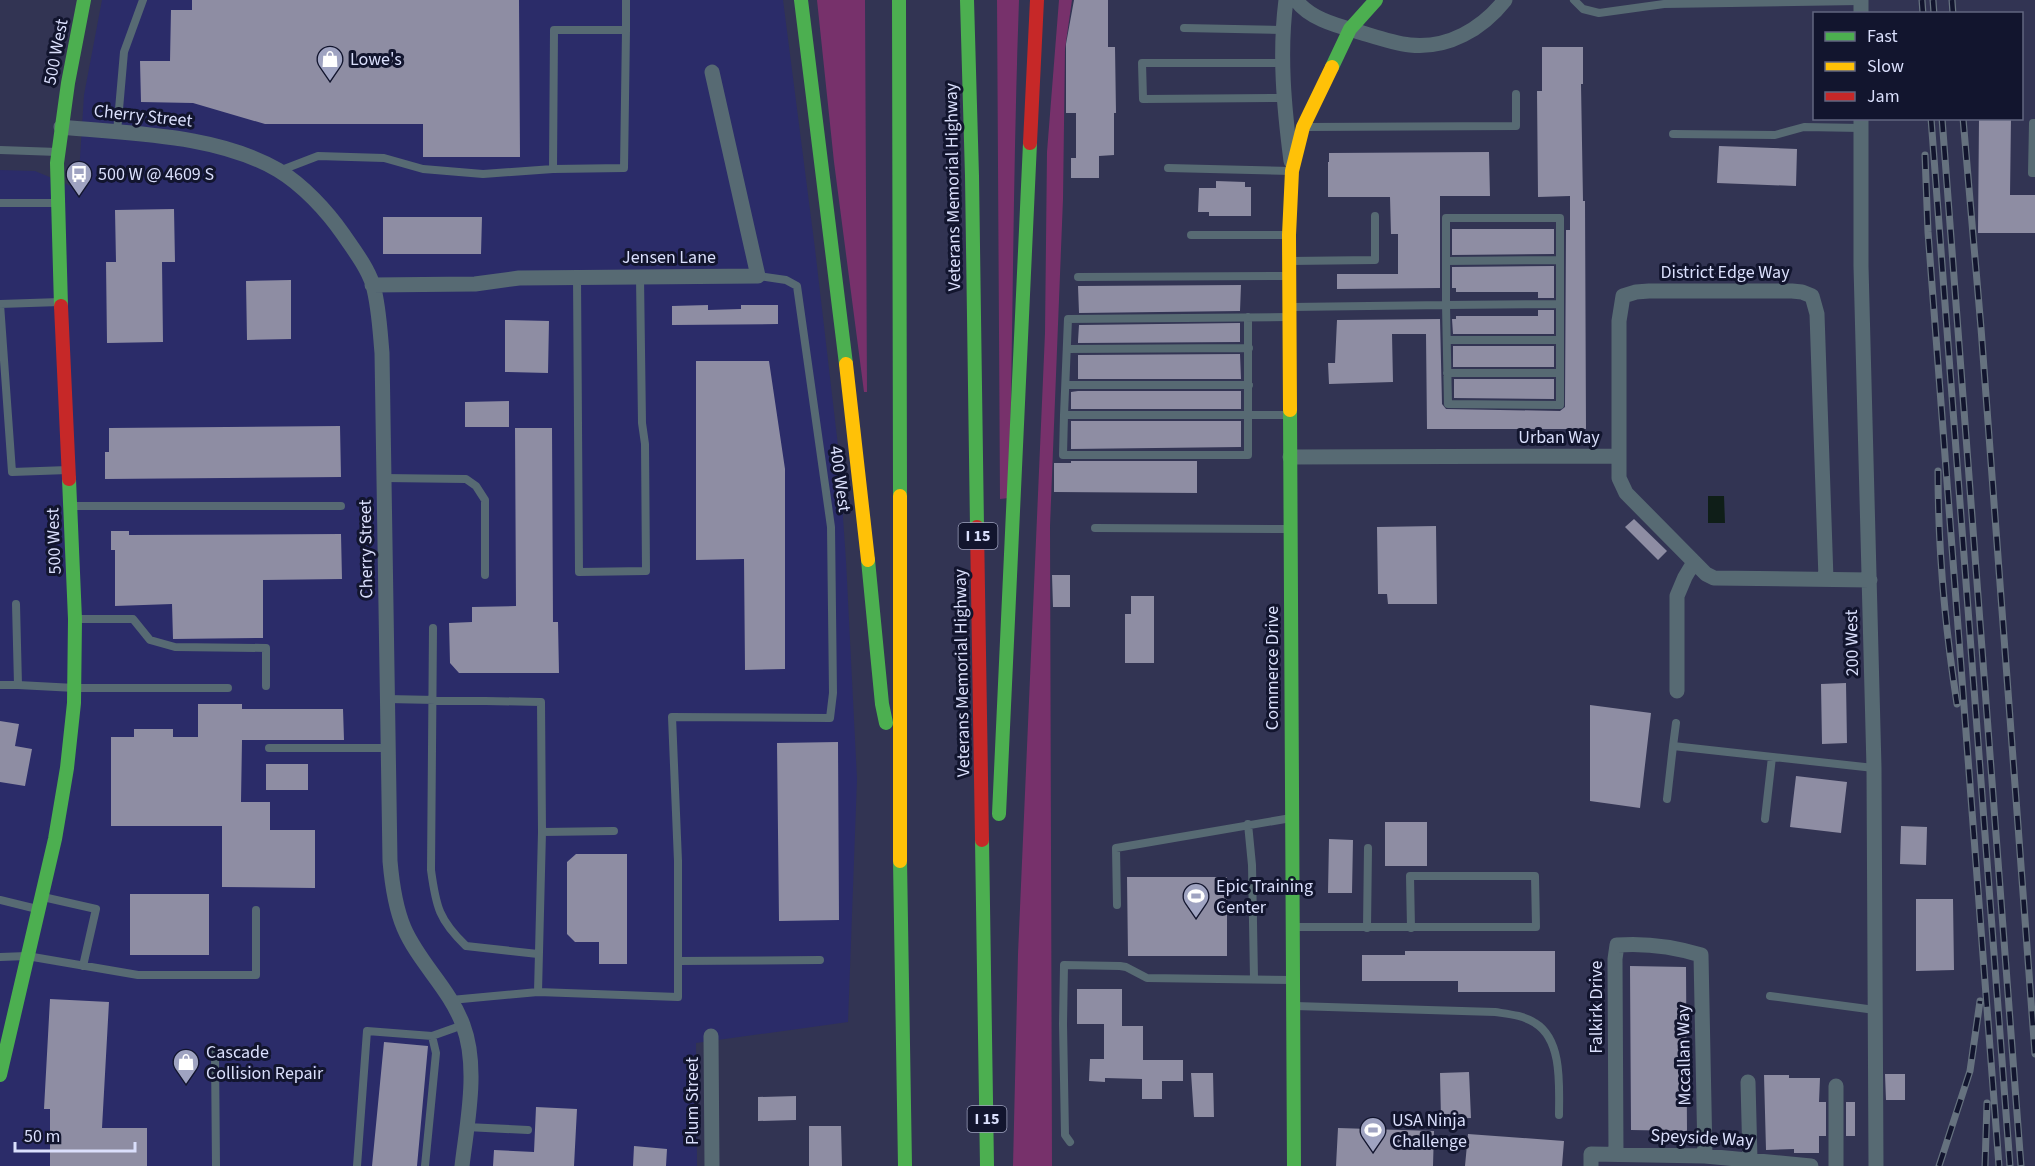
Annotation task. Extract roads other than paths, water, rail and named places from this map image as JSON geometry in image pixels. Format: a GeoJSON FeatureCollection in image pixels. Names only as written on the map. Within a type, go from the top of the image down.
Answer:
{"type":"FeatureCollection","features":[{"type":"Feature","properties":{"kind":"main road","name":"500 West"},"geometry":{"type":"LineString","coordinates":[[0,1075],[55,839],[68,768],[75,688],[70,470],[57,203],[61,127],[84,0]]}},
{"type":"Feature","properties":{"kind":"main road"},"geometry":{"type":"LineString","coordinates":[[801,0],[861,483],[882,704],[899,789]]}},
{"type":"Feature","properties":{"kind":"main road"},"geometry":{"type":"LineString","coordinates":[[899,0],[901,168],[899,789],[905,1166]]}},
{"type":"Feature","properties":{"kind":"main road","name":"Veterans Memorial Highway"},"geometry":{"type":"LineString","coordinates":[[967,0],[972,176],[987,1166]]}},
{"type":"Feature","properties":{"kind":"main road"},"geometry":{"type":"LineString","coordinates":[[998,833],[1037,0]]}},
{"type":"Feature","properties":{"kind":"main road","name":"Commerce Drive"},"geometry":{"type":"LineString","coordinates":[[1294,1166],[1289,312],[1292,171],[1304,127],[1350,29],[1376,0]]}},
{"type":"Feature","properties":{"kind":"main road"},"geometry":{"type":"LineString","coordinates":[[987,1072],[996,869]]}},
{"type":"Feature","properties":{"kind":"street","name":"Commerce Drive"},"geometry":{"type":"LineString","coordinates":[[1286,0],[1282,30],[1283,98],[1292,171]]}},
{"type":"Feature","properties":{"kind":"street"},"geometry":{"type":"LineString","coordinates":[[1296,0],[1308,12],[1350,29],[1408,45],[1436,44],[1466,34],[1481,25],[1505,0]]}},
{"type":"Feature","properties":{"kind":"street"},"geometry":{"type":"LineString","coordinates":[[712,72],[758,276]]}},
{"type":"Feature","properties":{"kind":"street","name":"200 West"},"geometry":{"type":"LineString","coordinates":[[1861,123],[1861,266],[1874,768],[1876,1166]]}},
{"type":"Feature","properties":{"kind":"street","name":"Cherry Street"},"geometry":{"type":"LineString","coordinates":[[61,127],[192,140],[232,150],[279,171],[304,190],[333,220],[358,256],[372,285],[382,353],[390,861],[393,896],[404,929],[425,964],[451,1000],[468,1042],[471,1060],[462,1166]]}},
{"type":"Feature","properties":{"kind":"street","name":"Jensen Lane"},"geometry":{"type":"LineString","coordinates":[[372,285],[475,284],[519,278],[758,276]]}},
{"type":"Feature","properties":{"kind":"street","name":"District Edge Way"},"geometry":{"type":"LineString","coordinates":[[1619,456],[1620,315],[1623,296],[1649,291],[1792,291],[1812,296],[1817,314],[1826,579]]}},
{"type":"Feature","properties":{"kind":"street","name":"Urban Way"},"geometry":{"type":"LineString","coordinates":[[1290,458],[1619,456],[1619,478],[1626,493],[1677,542],[1706,574],[1723,579],[1870,580]]}},
{"type":"Feature","properties":{"kind":"street"},"geometry":{"type":"LineString","coordinates":[[1677,691],[1677,596],[1694,562]]}},
{"type":"Feature","properties":{"kind":"street","name":"Falkirk Drive"},"geometry":{"type":"LineString","coordinates":[[1616,1154],[1615,959],[1617,945],[1631,944],[1689,951],[1701,955]]}},
{"type":"Feature","properties":{"kind":"street","name":"Mccallan Way"},"geometry":{"type":"LineString","coordinates":[[1701,955],[1705,1155]]}},
{"type":"Feature","properties":{"kind":"street","name":"Plum Street"},"geometry":{"type":"LineString","coordinates":[[711,1035],[712,1166]]}},
{"type":"Feature","properties":{"kind":"street"},"geometry":{"type":"LineString","coordinates":[[1748,1082],[1750,1160]]}},
{"type":"Feature","properties":{"kind":"street"},"geometry":{"type":"LineString","coordinates":[[1836,1086],[1836,1166]]}},
{"type":"Feature","properties":{"kind":"street","name":"Speyside Way"},"geometry":{"type":"LineString","coordinates":[[1591,1160],[1616,1154],[1705,1155],[1811,1166]]}},
{"type":"Feature","properties":{"kind":"lane"},"geometry":{"type":"LineString","coordinates":[[117,132],[124,52],[143,0]]}},
{"type":"Feature","properties":{"kind":"lane"},"geometry":{"type":"LineString","coordinates":[[279,171],[318,156],[384,158],[423,170],[483,174],[553,169],[624,168],[626,0]]}},
{"type":"Feature","properties":{"kind":"lane"},"geometry":{"type":"LineString","coordinates":[[1574,0],[1583,9],[1599,13],[1664,4],[1860,5]]}},
{"type":"Feature","properties":{"kind":"lane"},"geometry":{"type":"LineString","coordinates":[[1184,28],[1282,30]]}},
{"type":"Feature","properties":{"kind":"lane"},"geometry":{"type":"LineString","coordinates":[[553,169],[554,30],[626,30]]}},
{"type":"Feature","properties":{"kind":"lane"},"geometry":{"type":"LineString","coordinates":[[1282,63],[1142,63],[1143,99],[1283,98]]}},
{"type":"Feature","properties":{"kind":"lane"},"geometry":{"type":"LineString","coordinates":[[1304,127],[1516,126],[1516,94]]}},
{"type":"Feature","properties":{"kind":"lane"},"geometry":{"type":"LineString","coordinates":[[1673,134],[1775,135],[1804,127],[1861,123]]}},
{"type":"Feature","properties":{"kind":"lane"},"geometry":{"type":"LineString","coordinates":[[2035,123],[2033,123],[2032,173],[2035,173]]}},
{"type":"Feature","properties":{"kind":"lane"},"geometry":{"type":"LineString","coordinates":[[0,150],[58,152]]}},
{"type":"Feature","properties":{"kind":"lane"},"geometry":{"type":"LineString","coordinates":[[1168,168],[1292,171]]}},
{"type":"Feature","properties":{"kind":"lane"},"geometry":{"type":"LineString","coordinates":[[0,202],[57,203]]}},
{"type":"Feature","properties":{"kind":"lane"},"geometry":{"type":"LineString","coordinates":[[1289,261],[1376,260],[1375,216]]}},
{"type":"Feature","properties":{"kind":"lane"},"geometry":{"type":"LineString","coordinates":[[1446,218],[1560,218],[1560,260],[1560,405],[1448,404],[1446,218]]}},
{"type":"Feature","properties":{"kind":"lane"},"geometry":{"type":"LineString","coordinates":[[1191,235],[1289,235]]}},
{"type":"Feature","properties":{"kind":"lane"},"geometry":{"type":"LineString","coordinates":[[1446,261],[1560,260]]}},
{"type":"Feature","properties":{"kind":"lane","name":"400 West"},"geometry":{"type":"LineString","coordinates":[[678,960],[678,861],[672,717],[830,718],[833,693],[831,527],[797,286],[786,280],[758,276]]}},
{"type":"Feature","properties":{"kind":"lane"},"geometry":{"type":"LineString","coordinates":[[1078,277],[1289,276]]}},
{"type":"Feature","properties":{"kind":"lane"},"geometry":{"type":"LineString","coordinates":[[577,277],[579,572],[646,571],[640,277]]}},
{"type":"Feature","properties":{"kind":"lane"},"geometry":{"type":"LineString","coordinates":[[61,302],[0,304],[12,472],[70,470]]}},
{"type":"Feature","properties":{"kind":"lane"},"geometry":{"type":"LineString","coordinates":[[1248,317],[1248,455],[1063,455],[1068,319],[1248,317],[1289,312],[1446,305],[1560,304]]}},
{"type":"Feature","properties":{"kind":"lane"},"geometry":{"type":"LineString","coordinates":[[1447,340],[1560,340]]}},
{"type":"Feature","properties":{"kind":"lane"},"geometry":{"type":"LineString","coordinates":[[1067,349],[1249,348]]}},
{"type":"Feature","properties":{"kind":"lane"},"geometry":{"type":"LineString","coordinates":[[1447,373],[1560,373]]}},
{"type":"Feature","properties":{"kind":"lane"},"geometry":{"type":"LineString","coordinates":[[1066,385],[1249,385]]}},
{"type":"Feature","properties":{"kind":"lane"},"geometry":{"type":"LineString","coordinates":[[1064,415],[1290,415]]}},
{"type":"Feature","properties":{"kind":"lane"},"geometry":{"type":"LineString","coordinates":[[384,478],[466,479],[476,486],[484,500],[485,575]]}},
{"type":"Feature","properties":{"kind":"lane"},"geometry":{"type":"LineString","coordinates":[[71,506],[341,506]]}},
{"type":"Feature","properties":{"kind":"lane"},"geometry":{"type":"LineString","coordinates":[[1095,528],[1290,529]]}},
{"type":"Feature","properties":{"kind":"lane"},"geometry":{"type":"LineString","coordinates":[[16,604],[18,685]]}},
{"type":"Feature","properties":{"kind":"lane"},"geometry":{"type":"LineString","coordinates":[[75,619],[133,619],[150,640],[175,647],[266,648],[266,686]]}},
{"type":"Feature","properties":{"kind":"lane"},"geometry":{"type":"LineString","coordinates":[[433,628],[431,870],[442,918],[466,946],[538,954]]}},
{"type":"Feature","properties":{"kind":"lane"},"geometry":{"type":"LineString","coordinates":[[0,685],[75,688],[228,688]]}},
{"type":"Feature","properties":{"kind":"lane"},"geometry":{"type":"LineString","coordinates":[[387,699],[542,702],[538,992]]}},
{"type":"Feature","properties":{"kind":"lane"},"geometry":{"type":"LineString","coordinates":[[1667,799],[1676,723]]}},
{"type":"Feature","properties":{"kind":"lane"},"geometry":{"type":"LineString","coordinates":[[1673,746],[1874,768]]}},
{"type":"Feature","properties":{"kind":"lane"},"geometry":{"type":"LineString","coordinates":[[269,748],[388,748]]}},
{"type":"Feature","properties":{"kind":"lane"},"geometry":{"type":"LineString","coordinates":[[1765,819],[1772,758]]}},
{"type":"Feature","properties":{"kind":"lane"},"geometry":{"type":"LineString","coordinates":[[1117,905],[1116,848],[1292,818]]}},
{"type":"Feature","properties":{"kind":"lane"},"geometry":{"type":"LineString","coordinates":[[1248,824],[1252,865],[1254,979]]}},
{"type":"Feature","properties":{"kind":"lane"},"geometry":{"type":"LineString","coordinates":[[542,832],[614,831]]}},
{"type":"Feature","properties":{"kind":"lane"},"geometry":{"type":"LineString","coordinates":[[1367,928],[1368,848]]}},
{"type":"Feature","properties":{"kind":"lane"},"geometry":{"type":"LineString","coordinates":[[1293,927],[1367,928],[1411,928],[1536,927],[1534,876],[1410,876],[1411,928]]}},
{"type":"Feature","properties":{"kind":"lane"},"geometry":{"type":"LineString","coordinates":[[0,900],[96,909],[83,966]]}},
{"type":"Feature","properties":{"kind":"lane"},"geometry":{"type":"LineString","coordinates":[[0,957],[27,957],[138,975],[256,975],[256,910]]}},
{"type":"Feature","properties":{"kind":"lane"},"geometry":{"type":"LineString","coordinates":[[451,1000],[538,992],[678,998],[678,960],[820,960]]}},
{"type":"Feature","properties":{"kind":"lane"},"geometry":{"type":"LineString","coordinates":[[1070,1142],[1065,1135],[1064,965],[1120,966],[1147,978],[1293,980]]}},
{"type":"Feature","properties":{"kind":"lane"},"geometry":{"type":"LineString","coordinates":[[1770,996],[1875,1010]]}},
{"type":"Feature","properties":{"kind":"lane"},"geometry":{"type":"LineString","coordinates":[[1293,1006],[1495,1012],[1517,1015],[1543,1028],[1559,1064],[1559,1114]]}},
{"type":"Feature","properties":{"kind":"lane"},"geometry":{"type":"LineString","coordinates":[[357,1166],[367,1031],[432,1035],[463,1025]]}},
{"type":"Feature","properties":{"kind":"lane"},"geometry":{"type":"LineString","coordinates":[[425,1166],[436,1053],[432,1035]]}},
{"type":"Feature","properties":{"kind":"lane"},"geometry":{"type":"LineString","coordinates":[[215,1053],[216,1166]]}},
{"type":"Feature","properties":{"kind":"lane"},"geometry":{"type":"LineString","coordinates":[[466,1127],[528,1130]]}},
{"type":"Feature","properties":{"kind":"railway"},"geometry":{"type":"LineString","coordinates":[[1922,0],[1923,12]]}},
{"type":"Feature","properties":{"kind":"railway"},"geometry":{"type":"LineString","coordinates":[[1933,0],[1934,12]]}},
{"type":"Feature","properties":{"kind":"railway"},"geometry":{"type":"LineString","coordinates":[[1952,0],[1953,12]]}},
{"type":"Feature","properties":{"kind":"railway"},"geometry":{"type":"LineString","coordinates":[[1931,120],[2010,1166]]}},
{"type":"Feature","properties":{"kind":"railway"},"geometry":{"type":"LineString","coordinates":[[1942,120],[2021,1166]]}},
{"type":"Feature","properties":{"kind":"railway"},"geometry":{"type":"LineString","coordinates":[[1963,120],[1981,328],[2035,1054]]}},
{"type":"Feature","properties":{"kind":"railway"},"geometry":{"type":"LineString","coordinates":[[1925,155],[1928,232],[1999,1166]]}},
{"type":"Feature","properties":{"kind":"railway"},"geometry":{"type":"LineString","coordinates":[[1938,471],[1943,588],[1957,704]]}},
{"type":"Feature","properties":{"kind":"railway"},"geometry":{"type":"LineString","coordinates":[[1939,1166],[1970,1071],[1980,1001]]}},
{"type":"Feature","properties":{"kind":"railway"},"geometry":{"type":"LineString","coordinates":[[1985,1166],[1987,1103]]}},
{"type":"Feature","properties":{"kind":"place","name":"Lowe's"},"geometry":{"type":"Point","coordinates":[330,82]}},
{"type":"Feature","properties":{"kind":"place","name":"500 W @ 4609 S"},"geometry":{"type":"Point","coordinates":[79,197]}},
{"type":"Feature","properties":{"kind":"place","name":"Epic Training Center"},"geometry":{"type":"Point","coordinates":[1196,919]}},
{"type":"Feature","properties":{"kind":"place","name":"Cascade Collision Repair"},"geometry":{"type":"Point","coordinates":[186,1085]}},
{"type":"Feature","properties":{"kind":"place","name":"USA Ninja Challenge"},"geometry":{"type":"Point","coordinates":[1373,1153]}}]}
